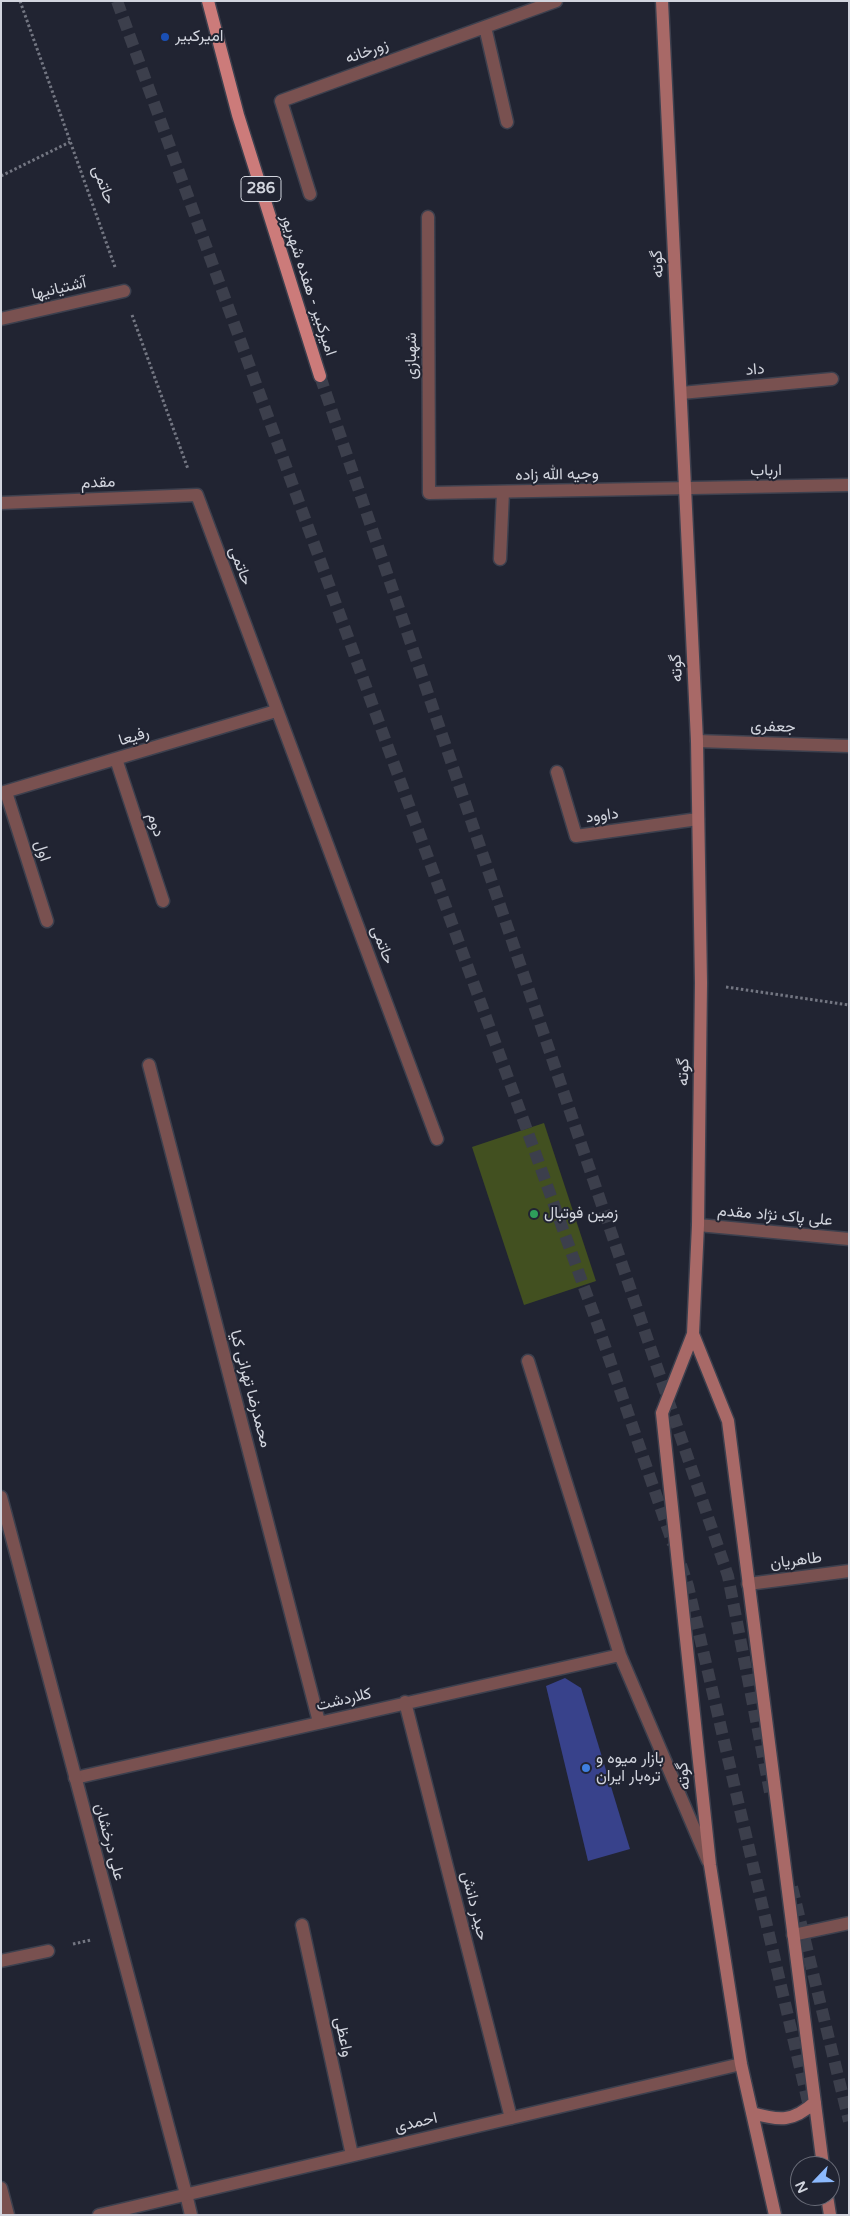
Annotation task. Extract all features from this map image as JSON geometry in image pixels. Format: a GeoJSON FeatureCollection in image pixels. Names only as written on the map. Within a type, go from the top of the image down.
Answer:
{"type":"FeatureCollection","features":[{"type":"Feature","properties":{"kind":"main road","name":"امیرکبیر - هفده شهریور"},"geometry":{"type":"LineString","coordinates":[[208,1],[238,115],[320,376]]}},
{"type":"Feature","properties":{"kind":"main road","name":"گوته"},"geometry":{"type":"LineString","coordinates":[[662,1],[697,741],[701,983],[698,1225],[693,1334],[662,1413],[710,1865],[741,2064],[775,2215]]}},
{"type":"Feature","properties":{"kind":"main road","name":"گوته"},"geometry":{"type":"LineString","coordinates":[[693,1334],[728,1421],[822,2156]]}},
{"type":"Feature","properties":{"kind":"main road"},"geometry":{"type":"LineString","coordinates":[[752,2113],[771,2119],[787,2119],[804,2112],[815,2102]]}},
{"type":"Feature","properties":{"kind":"street","name":"زورخانه"},"geometry":{"type":"LineString","coordinates":[[310,194],[281,101],[556,1]]}},
{"type":"Feature","properties":{"kind":"street"},"geometry":{"type":"LineString","coordinates":[[485,27],[507,122]]}},
{"type":"Feature","properties":{"kind":"street","name":"شهبازی"},"geometry":{"type":"LineString","coordinates":[[428,218],[428,494]]}},
{"type":"Feature","properties":{"kind":"street","name":"آشتیانیها"},"geometry":{"type":"LineString","coordinates":[[1,319],[124,291]]}},
{"type":"Feature","properties":{"kind":"street","name":"داد"},"geometry":{"type":"LineString","coordinates":[[681,393],[832,379]]}},
{"type":"Feature","properties":{"kind":"street","name":"ارباب"},"geometry":{"type":"LineString","coordinates":[[685,489],[849,486]]}},
{"type":"Feature","properties":{"kind":"street","name":"وجیه الله زاده"},"geometry":{"type":"LineString","coordinates":[[428,494],[685,489]]}},
{"type":"Feature","properties":{"kind":"street"},"geometry":{"type":"LineString","coordinates":[[500,560],[503,492]]}},
{"type":"Feature","properties":{"kind":"street","name":"مقدم"},"geometry":{"type":"LineString","coordinates":[[1,503],[197,495]]}},
{"type":"Feature","properties":{"kind":"street","name":"حاتمی"},"geometry":{"type":"LineString","coordinates":[[197,495],[437,1139]]}},
{"type":"Feature","properties":{"kind":"street","name":"رفیعا"},"geometry":{"type":"LineString","coordinates":[[3,793],[276,711]]}},
{"type":"Feature","properties":{"kind":"street","name":"جعفری"},"geometry":{"type":"LineString","coordinates":[[697,741],[849,746]]}},
{"type":"Feature","properties":{"kind":"street","name":"دوم"},"geometry":{"type":"LineString","coordinates":[[116,759],[163,901]]}},
{"type":"Feature","properties":{"kind":"street","name":"داوود"},"geometry":{"type":"LineString","coordinates":[[557,772],[576,836],[698,820]]}},
{"type":"Feature","properties":{"kind":"street","name":"اول"},"geometry":{"type":"LineString","coordinates":[[3,793],[47,921]]}},
{"type":"Feature","properties":{"kind":"street","name":"محمدرضا تهرانی کیا"},"geometry":{"type":"LineString","coordinates":[[149,1065],[319,1722]]}},
{"type":"Feature","properties":{"kind":"street","name":"علی پاک نژاد مقدم"},"geometry":{"type":"LineString","coordinates":[[698,1225],[849,1239]]}},
{"type":"Feature","properties":{"kind":"street"},"geometry":{"type":"LineString","coordinates":[[528,1361],[620,1655],[710,1865]]}},
{"type":"Feature","properties":{"kind":"street","name":"علی درخشان"},"geometry":{"type":"LineString","coordinates":[[1,1497],[191,2215]]}},
{"type":"Feature","properties":{"kind":"street","name":"طاهریان"},"geometry":{"type":"LineString","coordinates":[[748,1584],[849,1571]]}},
{"type":"Feature","properties":{"kind":"street","name":"کلاردشت"},"geometry":{"type":"LineString","coordinates":[[76,1778],[620,1655]]}},
{"type":"Feature","properties":{"kind":"street","name":"حیدر دانش"},"geometry":{"type":"LineString","coordinates":[[406,1702],[511,2118]]}},
{"type":"Feature","properties":{"kind":"street"},"geometry":{"type":"LineString","coordinates":[[793,1935],[849,1923]]}},
{"type":"Feature","properties":{"kind":"street","name":"واعظی"},"geometry":{"type":"LineString","coordinates":[[302,1925],[352,2155]]}},
{"type":"Feature","properties":{"kind":"street"},"geometry":{"type":"LineString","coordinates":[[1,1961],[48,1950]]}},
{"type":"Feature","properties":{"kind":"street","name":"احمدی"},"geometry":{"type":"LineString","coordinates":[[99,2215],[741,2064]]}},
{"type":"Feature","properties":{"kind":"street"},"geometry":{"type":"LineString","coordinates":[[1,2188],[8,2215]]}},
{"type":"Feature","properties":{"kind":"path","name":"حاتمی"},"geometry":{"type":"LineString","coordinates":[[20,1],[197,495]]}},
{"type":"Feature","properties":{"kind":"path"},"geometry":{"type":"LineString","coordinates":[[1,176],[70,142]]}},
{"type":"Feature","properties":{"kind":"path"},"geometry":{"type":"LineString","coordinates":[[701,983],[849,1005]]}},
{"type":"Feature","properties":{"kind":"path"},"geometry":{"type":"LineString","coordinates":[[48,1950],[117,1934]]}},
{"type":"Feature","properties":{"kind":"green space","name":"زمین فوتبال"},"geometry":{"type":"Polygon","coordinates":[[[544,1123],[596,1281],[524,1305],[472,1147],[544,1123]]]}},
{"type":"Feature","properties":{"kind":"building","name":"بازار میوه و تره‌بار ایران"},"geometry":{"type":"Polygon","coordinates":[[[565,1678],[581,1688],[630,1849],[588,1861],[546,1686],[565,1678]]]}},
{"type":"Feature","properties":{"kind":"tunnel"},"geometry":{"type":"LineString","coordinates":[[117,1],[597,1323],[673,1544]]}},
{"type":"Feature","properties":{"kind":"tunnel"},"geometry":{"type":"LineString","coordinates":[[320,376],[728,1576],[770,1792]]}},
{"type":"Feature","properties":{"kind":"tunnel"},"geometry":{"type":"LineString","coordinates":[[681,1565],[688,1586],[811,2115]]}},
{"type":"Feature","properties":{"kind":"tunnel"},"geometry":{"type":"LineString","coordinates":[[792,1887],[849,2121]]}},
{"type":"Feature","properties":{"kind":"place","name":"امیرکبیر"},"geometry":{"type":"Point","coordinates":[165,37]}},
{"type":"Feature","properties":{"kind":"place","name":"زمین فوتبال"},"geometry":{"type":"Point","coordinates":[534,1214]}},
{"type":"Feature","properties":{"kind":"place","name":"بازار میوه و تره‌بار ایران"},"geometry":{"type":"Point","coordinates":[586,1768]}}]}
